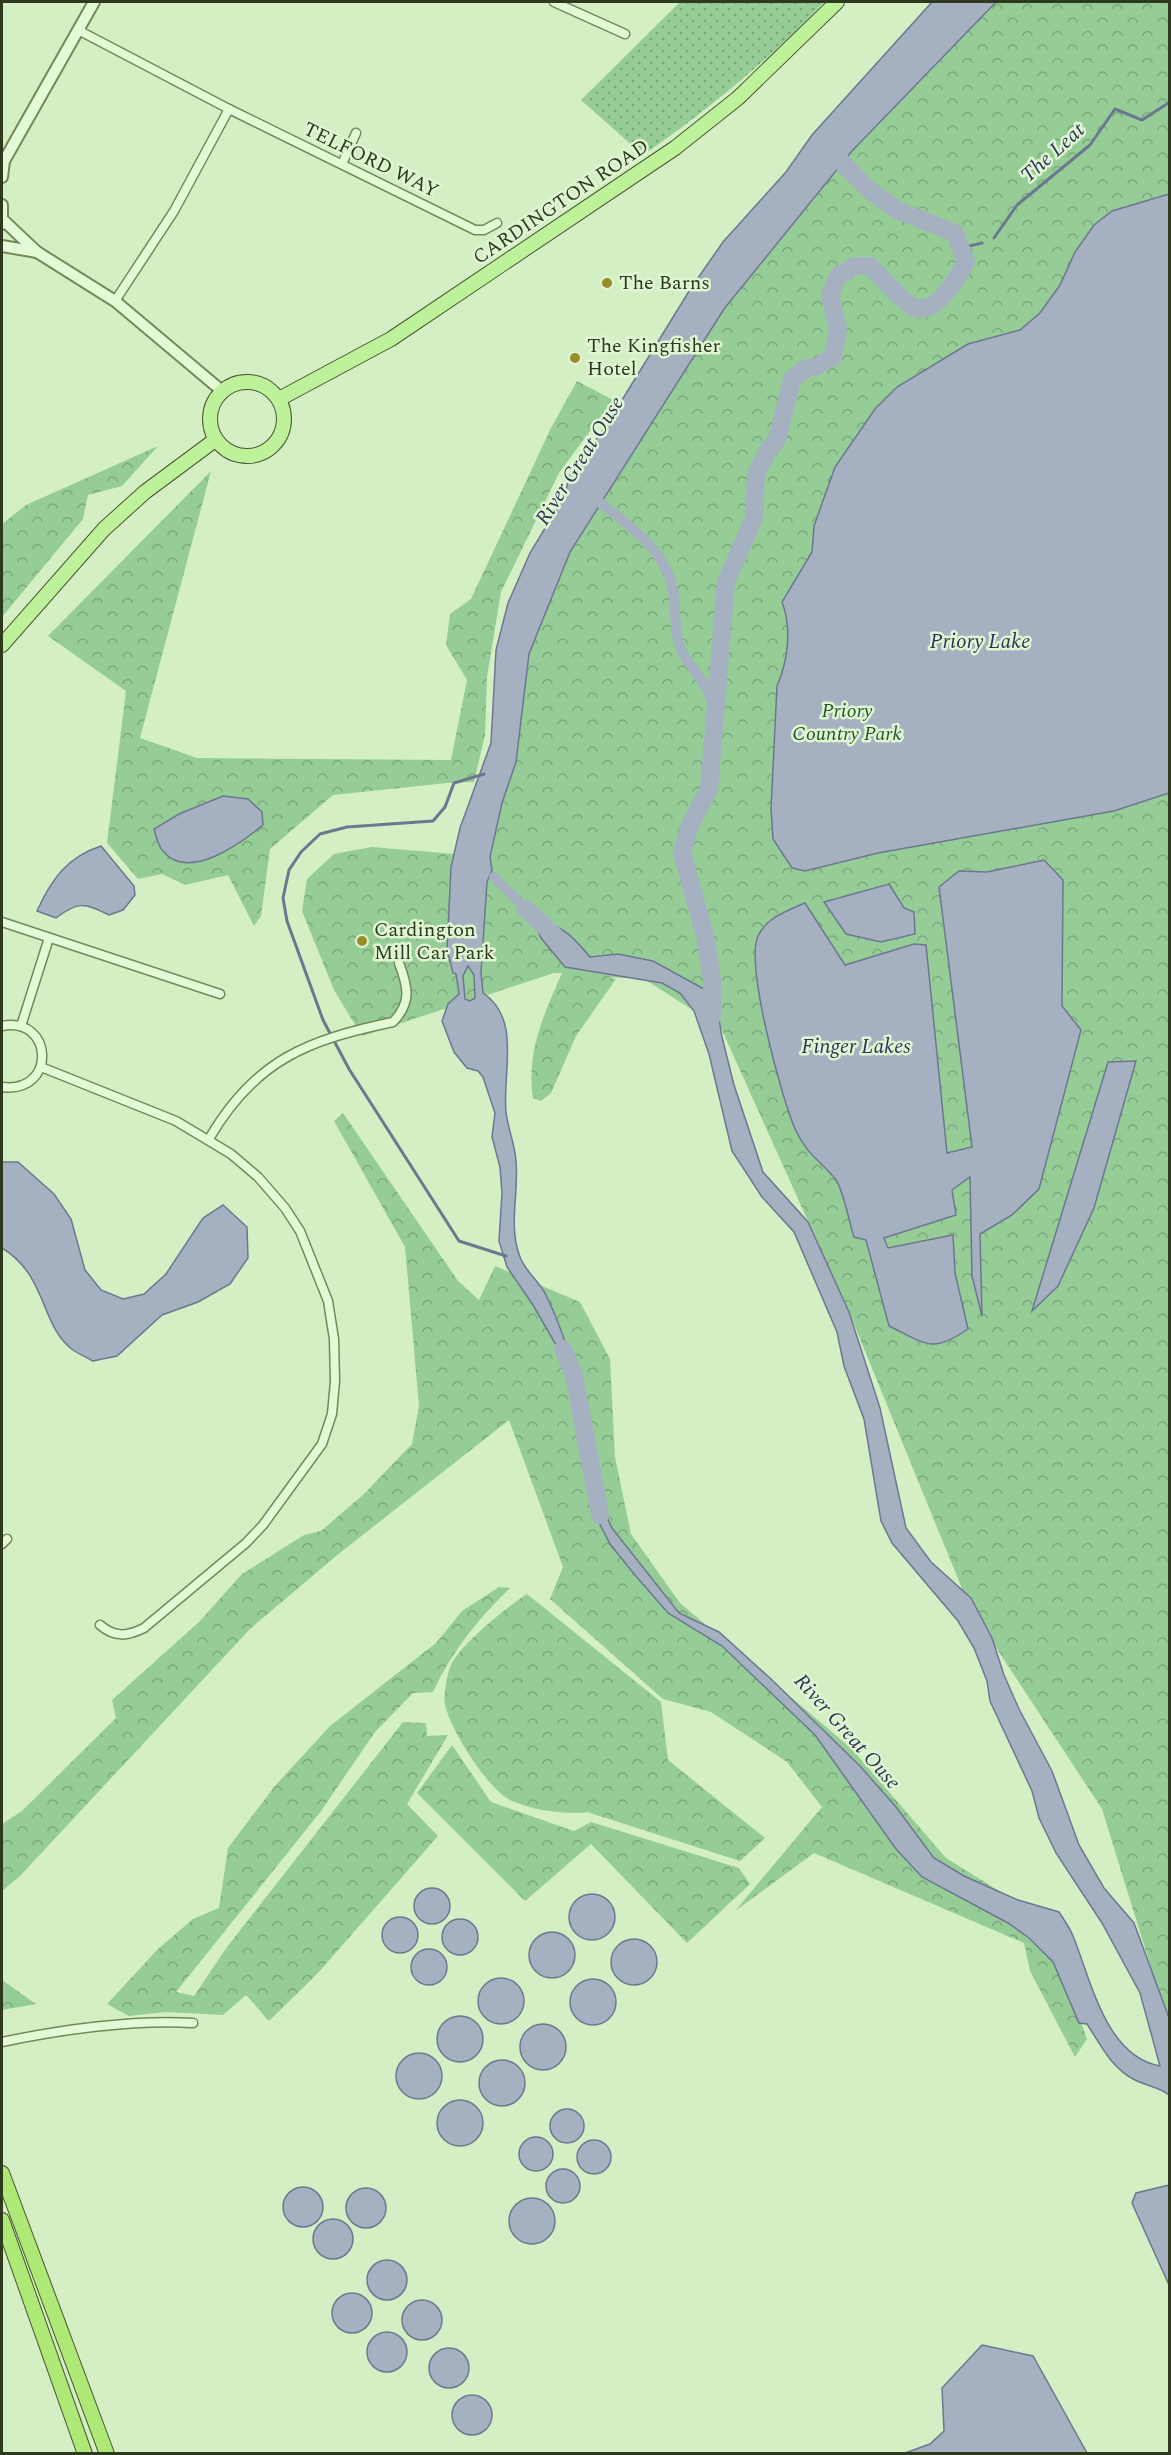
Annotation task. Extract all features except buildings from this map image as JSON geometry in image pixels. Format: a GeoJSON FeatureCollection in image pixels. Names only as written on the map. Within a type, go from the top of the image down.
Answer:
{"type":"FeatureCollection","features":[{"type":"Feature","properties":{"kind":"highway"},"geometry":{"type":"LineString","coordinates":[[2,2173],[107,2454]]}},
{"type":"Feature","properties":{"kind":"highway"},"geometry":{"type":"LineString","coordinates":[[2,2220],[85,2454]]}},
{"type":"Feature","properties":{"kind":"main road","name":"CARDINGTON ROAD"},"geometry":{"type":"LineString","coordinates":[[279,399],[391,339],[675,148],[738,98],[837,2]]}},
{"type":"Feature","properties":{"kind":"main road"},"geometry":{"type":"LineString","coordinates":[[249,381],[267,387],[279,399],[284,417],[281,434],[270,448],[253,456],[238,455],[225,449],[215,440],[210,427],[209,414],[214,399],[222,391],[234,383],[249,381]]}},
{"type":"Feature","properties":{"kind":"main road"},"geometry":{"type":"LineString","coordinates":[[2,645],[104,529],[145,492],[215,440]]}},
{"type":"Feature","properties":{"kind":"street"},"geometry":{"type":"LineString","coordinates":[[2,177],[3,162],[94,2]]}},
{"type":"Feature","properties":{"kind":"street"},"geometry":{"type":"LineString","coordinates":[[554,2],[625,34]]}},
{"type":"Feature","properties":{"kind":"street","name":"TELFORD WAY"},"geometry":{"type":"LineString","coordinates":[[78,30],[229,109],[475,230],[484,230],[498,223]]}},
{"type":"Feature","properties":{"kind":"street"},"geometry":{"type":"LineString","coordinates":[[115,300],[174,211],[229,109]]}},
{"type":"Feature","properties":{"kind":"street"},"geometry":{"type":"LineString","coordinates":[[342,164],[356,133]]}},
{"type":"Feature","properties":{"kind":"street"},"geometry":{"type":"LineString","coordinates":[[2,205],[2,222],[37,252],[115,300],[222,391]]}},
{"type":"Feature","properties":{"kind":"street"},"geometry":{"type":"LineString","coordinates":[[2,246],[37,252]]}},
{"type":"Feature","properties":{"kind":"street"},"geometry":{"type":"LineString","coordinates":[[2,922],[220,994]]}},
{"type":"Feature","properties":{"kind":"street"},"geometry":{"type":"LineString","coordinates":[[21,1026],[49,938]]}},
{"type":"Feature","properties":{"kind":"street"},"geometry":{"type":"LineString","coordinates":[[209,1138],[235,1098],[256,1077],[291,1053],[362,1028],[393,1022],[401,1013],[408,994],[399,963]]}},
{"type":"Feature","properties":{"kind":"street"},"geometry":{"type":"LineString","coordinates":[[2,1026],[21,1026],[32,1032],[40,1043],[43,1054],[41,1067],[35,1078],[24,1086],[2,1087]]}},
{"type":"Feature","properties":{"kind":"street"},"geometry":{"type":"LineString","coordinates":[[41,1067],[176,1121],[209,1138],[258,1178],[285,1208],[300,1231],[328,1301],[332,1330],[335,1381],[332,1414],[322,1444],[251,1538],[153,1621],[131,1634],[117,1635],[100,1625]]}},
{"type":"Feature","properties":{"kind":"street"},"geometry":{"type":"LineString","coordinates":[[2,2042],[164,2021],[194,2023]]}},
{"type":"Feature","properties":{"kind":"green space"},"geometry":{"type":"Polygon","coordinates":[[[680,2],[824,2],[738,83],[643,155],[581,100],[680,2]]]}},
{"type":"Feature","properties":{"kind":"green space","name":"Priory Country Park"},"geometry":{"type":"Polygon","coordinates":[[[996,2],[1169,2],[1169,2026],[1102,1809],[970,1608],[849,1312],[721,1028],[644,979],[607,977],[616,979],[576,1036],[551,1093],[541,1101],[533,1098],[531,1081],[534,1049],[543,1018],[562,973],[554,973],[362,1036],[334,990],[302,911],[307,879],[334,854],[372,847],[490,857],[502,803],[516,762],[529,654],[538,624],[570,553],[724,309],[852,151],[996,2]]]}},
{"type":"Feature","properties":{"kind":"green space"},"geometry":{"type":"Polygon","coordinates":[[[577,381],[613,400],[559,473],[501,592],[487,677],[485,735],[474,782],[333,795],[270,849],[261,916],[254,926],[228,875],[185,885],[162,874],[138,879],[107,843],[126,691],[48,636],[211,471],[140,738],[197,758],[451,760],[467,680],[446,645],[450,614],[471,599],[551,428],[577,381]]]}},
{"type":"Feature","properties":{"kind":"green space"},"geometry":{"type":"Polygon","coordinates":[[[158,446],[122,486],[88,495],[83,519],[2,617],[2,524],[26,505],[158,446]]]}},
{"type":"Feature","properties":{"kind":"green space"},"geometry":{"type":"Polygon","coordinates":[[[343,1113],[458,1281],[479,1300],[495,1266],[580,1302],[610,1359],[615,1457],[631,1534],[680,1603],[852,1749],[946,1858],[1044,1919],[1087,2039],[1075,2057],[1030,1971],[1024,1943],[814,1853],[735,1911],[822,1807],[787,1762],[711,1712],[663,1699],[550,1599],[563,1567],[509,1420],[336,1556],[250,1629],[20,1876],[2,1891],[2,1824],[22,1811],[116,1718],[112,1700],[199,1622],[242,1574],[304,1535],[321,1531],[364,1494],[412,1444],[419,1406],[405,1247],[334,1121],[343,1113]]]}},
{"type":"Feature","properties":{"kind":"green space"},"geometry":{"type":"Polygon","coordinates":[[[499,1587],[510,1588],[467,1636],[440,1677],[433,1692],[413,1693],[375,1732],[321,1811],[176,1992],[194,1996],[227,1947],[403,1722],[426,1723],[427,1736],[448,1735],[407,1804],[438,1836],[318,1973],[269,2021],[246,1995],[223,2015],[165,2012],[129,2016],[107,2004],[158,1949],[193,1919],[219,1908],[228,1848],[274,1787],[330,1726],[436,1643],[462,1611],[499,1587]]]}},
{"type":"Feature","properties":{"kind":"green space"},"geometry":{"type":"Polygon","coordinates":[[[527,1594],[661,1702],[668,1760],[765,1838],[740,1861],[587,1812],[559,1812],[520,1804],[502,1795],[482,1773],[463,1744],[445,1705],[448,1673],[456,1657],[474,1637],[508,1607],[527,1594]]]}},
{"type":"Feature","properties":{"kind":"green space"},"geometry":{"type":"Polygon","coordinates":[[[452,1745],[491,1802],[574,1831],[591,1822],[739,1868],[750,1884],[687,1943],[591,1844],[525,1901],[417,1793],[452,1745]]]}},
{"type":"Feature","properties":{"kind":"green space"},"geometry":{"type":"Polygon","coordinates":[[[2,1980],[36,2004],[2,2010],[2,1980]]]}},
{"type":"Feature","properties":{"kind":"water"},"geometry":{"type":"Polygon","coordinates":[[[932,2],[996,2],[852,151],[724,309],[570,552],[529,654],[516,762],[502,803],[490,857],[492,870],[487,882],[481,973],[483,993],[495,1004],[506,1032],[508,1048],[505,1097],[516,1161],[514,1221],[517,1245],[522,1262],[551,1305],[563,1335],[574,1376],[533,1305],[507,1267],[499,1241],[502,1193],[500,1167],[492,1137],[495,1113],[483,1077],[478,1071],[467,1068],[454,1052],[442,1021],[448,1004],[459,994],[456,974],[453,973],[447,950],[451,867],[460,828],[491,743],[496,650],[508,603],[530,553],[565,495],[569,476],[606,426],[691,288],[723,242],[786,172],[812,135],[932,2]],[[468,966],[463,976],[465,999],[470,1001],[475,998],[474,975],[468,966]]]}},
{"type":"Feature","properties":{"kind":"water","name":"Priory Lake"},"geometry":{"type":"Polygon","coordinates":[[[1169,194],[1169,793],[1114,811],[878,853],[805,871],[792,868],[773,839],[771,809],[777,686],[784,666],[788,633],[782,602],[812,552],[814,526],[835,467],[875,409],[897,387],[968,344],[1020,330],[1040,313],[1060,285],[1075,252],[1094,225],[1112,211],[1169,194]]]}},
{"type":"Feature","properties":{"kind":"water"},"geometry":{"type":"Polygon","coordinates":[[[223,796],[248,799],[262,812],[263,825],[228,850],[200,861],[186,863],[174,860],[163,851],[158,844],[154,829],[179,814],[223,796]]]}},
{"type":"Feature","properties":{"kind":"water"},"geometry":{"type":"Polygon","coordinates":[[[101,846],[134,886],[135,895],[123,910],[109,915],[87,906],[76,906],[56,918],[37,911],[48,889],[62,871],[79,856],[101,846]]]}},
{"type":"Feature","properties":{"kind":"water","name":"Finger Lakes"},"geometry":{"type":"Polygon","coordinates":[[[1044,860],[1063,880],[1062,1006],[1081,1030],[1039,1189],[1012,1215],[980,1234],[982,1316],[972,1276],[970,1177],[952,1190],[956,1215],[884,1238],[888,1248],[953,1235],[955,1273],[968,1329],[946,1342],[929,1344],[889,1326],[866,1240],[854,1237],[839,1185],[810,1153],[796,1131],[782,1092],[767,1033],[756,974],[755,951],[758,936],[772,919],[805,903],[845,965],[914,944],[926,945],[947,1153],[972,1147],[939,887],[959,871],[987,872],[1044,860]]]}},
{"type":"Feature","properties":{"kind":"water"},"geometry":{"type":"Polygon","coordinates":[[[889,884],[904,908],[914,912],[915,934],[881,942],[846,934],[824,902],[889,884]]]}},
{"type":"Feature","properties":{"kind":"water"},"geometry":{"type":"Polygon","coordinates":[[[540,921],[556,926],[568,934],[590,957],[618,954],[653,961],[715,995],[722,1037],[734,1085],[763,1172],[808,1222],[849,1312],[880,1408],[906,1528],[931,1562],[971,1598],[992,1638],[1004,1675],[1019,1709],[1052,1771],[1079,1845],[1104,1888],[1134,1923],[1169,2018],[1169,2095],[1135,2080],[1113,2063],[1087,2024],[1079,2023],[1053,1962],[1029,1938],[1008,1923],[922,1877],[896,1849],[815,1735],[722,1646],[668,1613],[610,1544],[593,1511],[586,1446],[595,1492],[612,1528],[679,1613],[719,1632],[771,1679],[860,1766],[896,1807],[934,1858],[964,1876],[1018,1900],[1059,1912],[1072,1933],[1094,1993],[1113,2032],[1126,2048],[1141,2059],[1160,2066],[1140,1993],[1102,1923],[1056,1853],[1039,1818],[1032,1791],[990,1701],[987,1681],[974,1648],[958,1621],[892,1543],[881,1521],[864,1419],[844,1366],[837,1332],[794,1232],[762,1197],[732,1151],[709,1054],[694,1011],[680,993],[662,983],[565,967],[541,938],[536,926],[540,921]]]}},
{"type":"Feature","properties":{"kind":"water"},"geometry":{"type":"Polygon","coordinates":[[[1136,1061],[1094,1208],[1058,1286],[1032,1311],[1108,1062],[1136,1061]]]}},
{"type":"Feature","properties":{"kind":"water"},"geometry":{"type":"Polygon","coordinates":[[[2,1162],[18,1162],[54,1194],[71,1219],[85,1270],[101,1290],[123,1299],[144,1294],[166,1274],[203,1218],[223,1205],[247,1227],[248,1258],[230,1284],[198,1302],[162,1315],[117,1356],[93,1361],[73,1350],[62,1340],[28,1272],[17,1259],[2,1248],[2,1162]]]}},
{"type":"Feature","properties":{"kind":"water"},"geometry":{"type":"Polygon","coordinates":[[[432,1888],[445,1893],[450,1906],[445,1919],[432,1924],[419,1919],[414,1906],[419,1893],[432,1888]]]}},
{"type":"Feature","properties":{"kind":"water"},"geometry":{"type":"Polygon","coordinates":[[[592,1894],[608,1901],[615,1917],[608,1933],[592,1940],[576,1933],[569,1917],[576,1901],[592,1894]]]}},
{"type":"Feature","properties":{"kind":"water"},"geometry":{"type":"Polygon","coordinates":[[[400,1917],[413,1922],[418,1935],[413,1948],[400,1953],[387,1948],[382,1935],[387,1922],[400,1917]]]}},
{"type":"Feature","properties":{"kind":"water"},"geometry":{"type":"Polygon","coordinates":[[[460,1919],[473,1924],[478,1937],[473,1950],[460,1955],[447,1950],[442,1937],[447,1924],[460,1919]]]}},
{"type":"Feature","properties":{"kind":"water"},"geometry":{"type":"Polygon","coordinates":[[[552,1932],[568,1939],[575,1955],[568,1971],[552,1978],[536,1971],[529,1955],[536,1939],[552,1932]]]}},
{"type":"Feature","properties":{"kind":"water"},"geometry":{"type":"Polygon","coordinates":[[[634,1939],[650,1946],[657,1962],[650,1978],[634,1985],[618,1978],[611,1962],[618,1946],[634,1939]]]}},
{"type":"Feature","properties":{"kind":"water"},"geometry":{"type":"Polygon","coordinates":[[[429,1949],[442,1954],[447,1967],[442,1980],[429,1985],[416,1980],[411,1967],[416,1954],[429,1949]]]}},
{"type":"Feature","properties":{"kind":"water"},"geometry":{"type":"Polygon","coordinates":[[[501,1978],[517,1985],[524,2001],[517,2017],[501,2024],[485,2017],[478,2001],[485,1985],[501,1978]]]}},
{"type":"Feature","properties":{"kind":"water"},"geometry":{"type":"Polygon","coordinates":[[[593,1979],[609,1986],[616,2002],[609,2018],[593,2025],[577,2018],[570,2002],[577,1986],[593,1979]]]}},
{"type":"Feature","properties":{"kind":"water"},"geometry":{"type":"Polygon","coordinates":[[[460,2016],[476,2023],[483,2039],[476,2055],[460,2062],[444,2055],[437,2039],[444,2023],[460,2016]]]}},
{"type":"Feature","properties":{"kind":"water"},"geometry":{"type":"Polygon","coordinates":[[[543,2024],[559,2031],[566,2047],[559,2063],[543,2070],[527,2063],[520,2047],[527,2031],[543,2024]]]}},
{"type":"Feature","properties":{"kind":"water"},"geometry":{"type":"Polygon","coordinates":[[[419,2053],[435,2060],[442,2076],[435,2092],[419,2099],[403,2092],[396,2076],[403,2060],[419,2053]]]}},
{"type":"Feature","properties":{"kind":"water"},"geometry":{"type":"Polygon","coordinates":[[[502,2060],[518,2067],[525,2083],[518,2099],[502,2106],[486,2099],[479,2083],[486,2067],[502,2060]]]}},
{"type":"Feature","properties":{"kind":"water"},"geometry":{"type":"Polygon","coordinates":[[[460,2100],[476,2107],[483,2123],[476,2139],[460,2146],[444,2139],[437,2123],[444,2107],[460,2100]]]}},
{"type":"Feature","properties":{"kind":"water"},"geometry":{"type":"Polygon","coordinates":[[[567,2109],[579,2114],[584,2126],[579,2138],[567,2143],[555,2138],[550,2126],[555,2114],[567,2109]]]}},
{"type":"Feature","properties":{"kind":"water"},"geometry":{"type":"Polygon","coordinates":[[[536,2137],[548,2142],[553,2154],[548,2166],[536,2171],[524,2166],[519,2154],[524,2142],[536,2137]]]}},
{"type":"Feature","properties":{"kind":"water"},"geometry":{"type":"Polygon","coordinates":[[[594,2140],[606,2145],[611,2157],[606,2169],[594,2174],[582,2169],[577,2157],[582,2145],[594,2140]]]}},
{"type":"Feature","properties":{"kind":"water"},"geometry":{"type":"Polygon","coordinates":[[[563,2169],[575,2174],[580,2186],[575,2198],[563,2203],[551,2198],[546,2186],[551,2174],[563,2169]]]}},
{"type":"Feature","properties":{"kind":"water"},"geometry":{"type":"Polygon","coordinates":[[[1170,2185],[1169,2285],[1132,2203],[1136,2193],[1170,2185]]]}},
{"type":"Feature","properties":{"kind":"water"},"geometry":{"type":"Polygon","coordinates":[[[303,2187],[317,2193],[323,2207],[317,2221],[303,2227],[289,2221],[283,2207],[289,2193],[303,2187]]]}},
{"type":"Feature","properties":{"kind":"water"},"geometry":{"type":"Polygon","coordinates":[[[366,2188],[380,2194],[386,2208],[380,2222],[366,2228],[352,2222],[346,2208],[352,2194],[366,2188]]]}},
{"type":"Feature","properties":{"kind":"water"},"geometry":{"type":"Polygon","coordinates":[[[532,2198],[548,2205],[555,2221],[548,2237],[532,2244],[516,2237],[509,2221],[516,2205],[532,2198]]]}},
{"type":"Feature","properties":{"kind":"water"},"geometry":{"type":"Polygon","coordinates":[[[333,2219],[347,2225],[353,2239],[347,2253],[333,2259],[319,2253],[313,2239],[319,2225],[333,2219]]]}},
{"type":"Feature","properties":{"kind":"water"},"geometry":{"type":"Polygon","coordinates":[[[387,2260],[401,2266],[407,2280],[401,2294],[387,2300],[373,2294],[367,2280],[373,2266],[387,2260]]]}},
{"type":"Feature","properties":{"kind":"water"},"geometry":{"type":"Polygon","coordinates":[[[352,2293],[366,2299],[372,2313],[366,2327],[352,2333],[338,2327],[332,2313],[338,2299],[352,2293]]]}},
{"type":"Feature","properties":{"kind":"water"},"geometry":{"type":"Polygon","coordinates":[[[422,2300],[436,2306],[442,2320],[436,2334],[422,2340],[408,2334],[402,2320],[408,2306],[422,2300]]]}},
{"type":"Feature","properties":{"kind":"water"},"geometry":{"type":"Polygon","coordinates":[[[387,2332],[401,2338],[407,2352],[401,2366],[387,2372],[373,2366],[367,2352],[373,2338],[387,2332]]]}},
{"type":"Feature","properties":{"kind":"water"},"geometry":{"type":"Polygon","coordinates":[[[982,2345],[1033,2356],[1087,2453],[905,2453],[930,2444],[944,2431],[942,2388],[982,2345]]]}},
{"type":"Feature","properties":{"kind":"water"},"geometry":{"type":"Polygon","coordinates":[[[449,2348],[463,2354],[469,2368],[463,2382],[449,2388],[435,2382],[429,2368],[435,2354],[449,2348]]]}},
{"type":"Feature","properties":{"kind":"water"},"geometry":{"type":"Polygon","coordinates":[[[472,2395],[486,2401],[492,2415],[486,2429],[472,2435],[458,2429],[452,2415],[458,2401],[472,2395]]]}},
{"type":"Feature","properties":{"kind":"waterway","name":"The Leat"},"geometry":{"type":"LineString","coordinates":[[994,238],[1017,205],[1090,145],[1115,109],[1142,120],[1170,102]]}},
{"type":"Feature","properties":{"kind":"waterway"},"geometry":{"type":"LineString","coordinates":[[712,1017],[712,980],[705,935],[682,853],[689,827],[709,789],[726,582],[754,518],[756,474],[768,450],[777,440],[792,379],[805,369],[815,367],[833,357],[838,329],[830,295],[838,276],[855,266],[870,266],[905,301],[919,309],[927,308],[944,296],[966,262],[955,233],[897,210],[868,189],[832,152]]}},
{"type":"Feature","properties":{"kind":"waterway"},"geometry":{"type":"LineString","coordinates":[[961,248],[982,243]]}},
{"type":"Feature","properties":{"kind":"waterway"},"geometry":{"type":"LineString","coordinates":[[589,494],[643,538],[664,565],[674,597],[680,647],[705,686],[717,716]]}},
{"type":"Feature","properties":{"kind":"waterway"},"geometry":{"type":"LineString","coordinates":[[484,774],[454,783],[445,807],[433,821],[347,827],[320,834],[301,852],[289,870],[283,898],[287,921],[323,1020],[349,1069],[459,1241],[506,1256]]}},
{"type":"Feature","properties":{"kind":"waterway"},"geometry":{"type":"LineString","coordinates":[[494,877],[526,909]]}},
{"type":"Feature","properties":{"kind":"waterway"},"geometry":{"type":"LineString","coordinates":[[526,909],[556,937]]}},
{"type":"Feature","properties":{"kind":"waterway","name":"River Great Ouse"},"geometry":{"type":"LineString","coordinates":[[563,1349],[574,1375],[600,1515]]}},
{"type":"Feature","properties":{"kind":"place","name":"The Barns"},"geometry":{"type":"Point","coordinates":[607,283]}},
{"type":"Feature","properties":{"kind":"place","name":"The Kingfisher Hotel"},"geometry":{"type":"Point","coordinates":[575,358]}},
{"type":"Feature","properties":{"kind":"place","name":"Cardington Mill Car Park"},"geometry":{"type":"Point","coordinates":[362,941]}}]}
